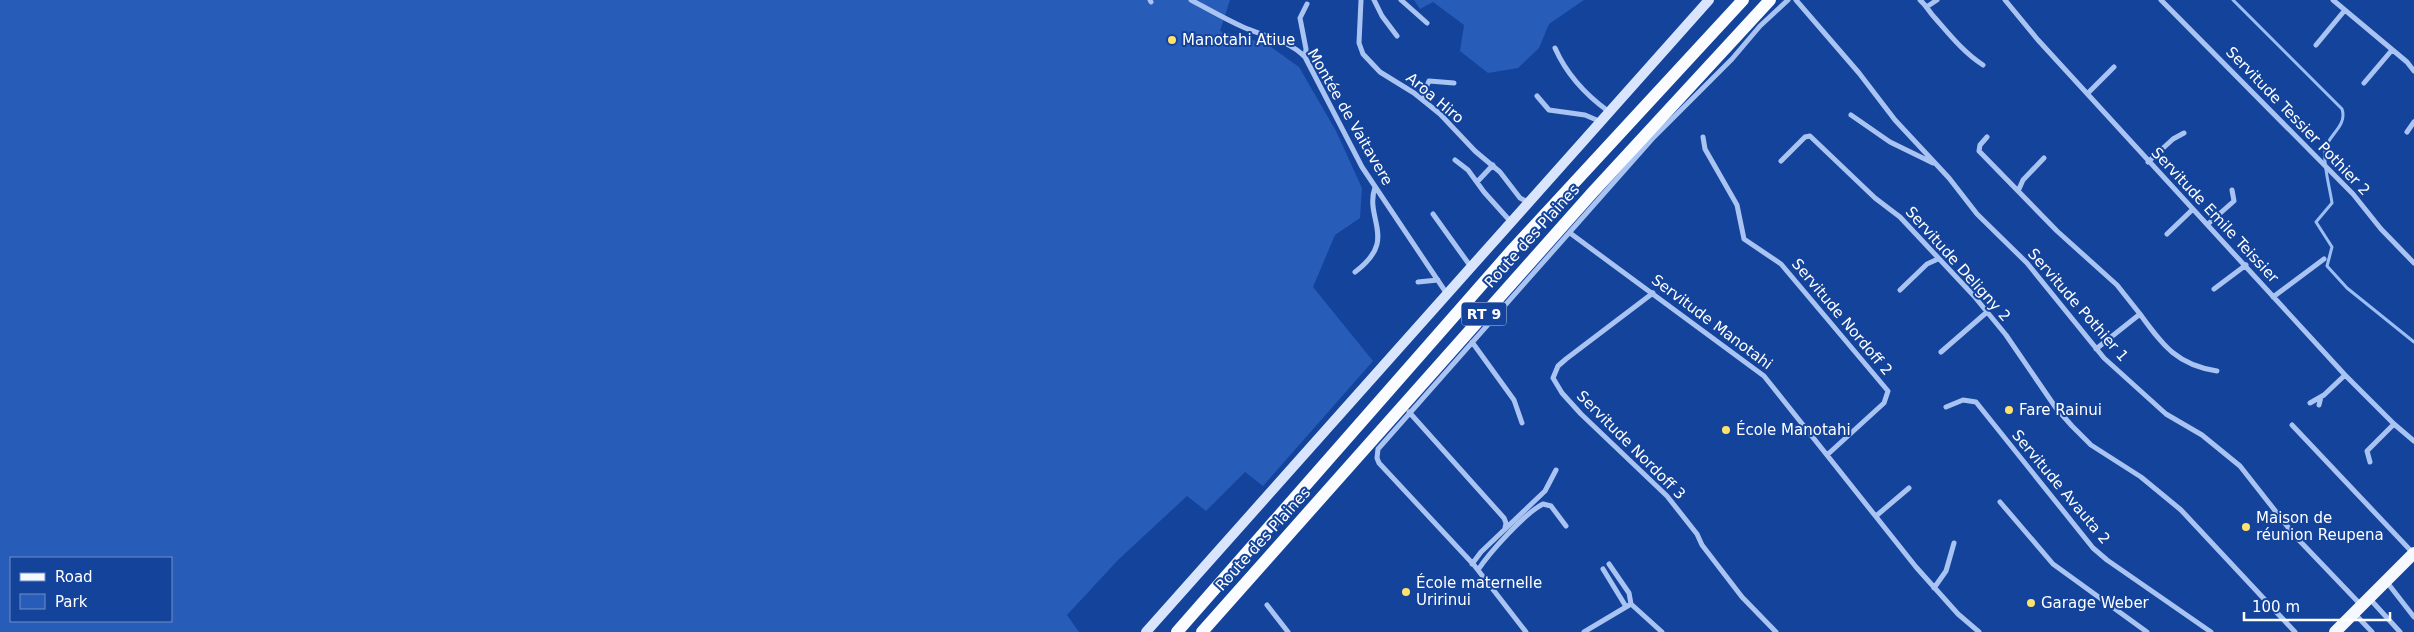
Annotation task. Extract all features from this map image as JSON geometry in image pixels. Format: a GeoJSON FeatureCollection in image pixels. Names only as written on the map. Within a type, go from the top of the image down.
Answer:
{"type":"FeatureCollection","features":[{"type":"Feature","properties":{"kind":"highway","name":"Route des Plaines"},"geometry":{"type":"LineString","coordinates":[[1177,632],[1514,249],[1743,0]]}},
{"type":"Feature","properties":{"kind":"highway","name":"Route des Plaines"},"geometry":{"type":"LineString","coordinates":[[1202,632],[1592,193],[1770,0]]}},
{"type":"Feature","properties":{"kind":"main road","name":"Route des Plaines"},"geometry":{"type":"LineString","coordinates":[[1146,632],[1599,121],[1709,0]]}},
{"type":"Feature","properties":{"kind":"main road"},"geometry":{"type":"LineString","coordinates":[[2335,632],[2414,554]]}},
{"type":"Feature","properties":{"kind":"street","name":"Montée de Vaitavere"},"geometry":{"type":"LineString","coordinates":[[1191,0],[1243,27],[1297,49],[1305,57],[1358,159],[1447,294]]}},
{"type":"Feature","properties":{"kind":"street","name":"Aroa Hiro"},"geometry":{"type":"LineString","coordinates":[[1361,0],[1359,43],[1362,54],[1380,72],[1440,114],[1474,151],[1493,165],[1517,194],[1528,202]]}},
{"type":"Feature","properties":{"kind":"street"},"geometry":{"type":"LineString","coordinates":[[1374,0],[1382,16],[1397,36]]}},
{"type":"Feature","properties":{"kind":"street"},"geometry":{"type":"LineString","coordinates":[[1401,0],[1427,23]]}},
{"type":"Feature","properties":{"kind":"street"},"geometry":{"type":"LineString","coordinates":[[1526,632],[1478,570],[1379,463],[1376,454],[1383,442],[1409,412],[1652,139],[1732,59],[1760,26],[1788,0]]}},
{"type":"Feature","properties":{"kind":"street","name":"Servitude Pothier 1"},"geometry":{"type":"LineString","coordinates":[[1796,0],[1859,73],[1895,120],[1936,164],[1977,214],[2026,263],[2096,349],[2166,414],[2202,435],[2240,466],[2295,536],[2361,606]]}},
{"type":"Feature","properties":{"kind":"street"},"geometry":{"type":"LineString","coordinates":[[1920,0],[1928,6],[1932,16],[1947,32],[1983,65]]}},
{"type":"Feature","properties":{"kind":"street"},"geometry":{"type":"LineString","coordinates":[[1928,6],[1937,0]]}},
{"type":"Feature","properties":{"kind":"street","name":"Servitude Emile Teissier"},"geometry":{"type":"LineString","coordinates":[[2005,0],[2033,34],[2148,162],[2246,265],[2344,376],[2414,441]]}},
{"type":"Feature","properties":{"kind":"street","name":"Servitude Tessier Pothier 2"},"geometry":{"type":"LineString","coordinates":[[2161,0],[2331,170],[2398,248],[2414,263]]}},
{"type":"Feature","properties":{"kind":"street"},"geometry":{"type":"LineString","coordinates":[[2333,0],[2414,71]]}},
{"type":"Feature","properties":{"kind":"street"},"geometry":{"type":"LineString","coordinates":[[1305,57],[1306,49],[1300,18],[1307,4]]}},
{"type":"Feature","properties":{"kind":"street"},"geometry":{"type":"LineString","coordinates":[[2316,45],[2345,10]]}},
{"type":"Feature","properties":{"kind":"street"},"geometry":{"type":"LineString","coordinates":[[1555,48],[1566,69],[1591,98],[1608,111]]}},
{"type":"Feature","properties":{"kind":"street"},"geometry":{"type":"LineString","coordinates":[[2364,83],[2392,50]]}},
{"type":"Feature","properties":{"kind":"street"},"geometry":{"type":"LineString","coordinates":[[2088,93],[2114,67]]}},
{"type":"Feature","properties":{"kind":"street"},"geometry":{"type":"LineString","coordinates":[[1424,102],[1424,92],[1429,81],[1454,83]]}},
{"type":"Feature","properties":{"kind":"street"},"geometry":{"type":"LineString","coordinates":[[1537,96],[1548,110],[1585,115],[1599,121]]}},
{"type":"Feature","properties":{"kind":"street"},"geometry":{"type":"LineString","coordinates":[[1851,115],[1890,142],[1936,164]]}},
{"type":"Feature","properties":{"kind":"street"},"geometry":{"type":"LineString","coordinates":[[2407,132],[2414,122]]}},
{"type":"Feature","properties":{"kind":"street"},"geometry":{"type":"LineString","coordinates":[[2148,162],[2173,139],[2184,133]]}},
{"type":"Feature","properties":{"kind":"street","name":"Servitude Nordoff 2"},"geometry":{"type":"LineString","coordinates":[[1703,136],[1705,148],[1737,205],[1744,239],[1782,264],[1888,391],[1884,403],[1827,455]]}},
{"type":"Feature","properties":{"kind":"street","name":"Servitude Deligny 2"},"geometry":{"type":"LineString","coordinates":[[1781,161],[1805,137],[1810,136],[1875,198],[1900,217],[1988,312],[2072,426],[2091,445],[2141,477],[2181,510],[2295,632]]}},
{"type":"Feature","properties":{"kind":"street"},"geometry":{"type":"LineString","coordinates":[[1987,137],[1980,145],[1979,151],[2019,189],[2057,230],[2117,285],[2168,350],[2185,360],[2217,370]]}},
{"type":"Feature","properties":{"kind":"street"},"geometry":{"type":"LineString","coordinates":[[2019,189],[2023,180],[2044,158]]}},
{"type":"Feature","properties":{"kind":"street"},"geometry":{"type":"LineString","coordinates":[[1455,160],[1468,170],[1511,222]]}},
{"type":"Feature","properties":{"kind":"street"},"geometry":{"type":"LineString","coordinates":[[1476,182],[1493,165]]}},
{"type":"Feature","properties":{"kind":"street"},"geometry":{"type":"LineString","coordinates":[[1355,272],[1371,255],[1378,240],[1372,198],[1375,187]]}},
{"type":"Feature","properties":{"kind":"street"},"geometry":{"type":"LineString","coordinates":[[2208,224],[2234,201],[2232,190]]}},
{"type":"Feature","properties":{"kind":"street"},"geometry":{"type":"LineString","coordinates":[[2166,234],[2193,209]]}},
{"type":"Feature","properties":{"kind":"street"},"geometry":{"type":"LineString","coordinates":[[1433,214],[1471,267]]}},
{"type":"Feature","properties":{"kind":"street","name":"Servitude Manotahi"},"geometry":{"type":"LineString","coordinates":[[1570,233],[1764,376],[1934,588],[1979,632]]}},
{"type":"Feature","properties":{"kind":"street"},"geometry":{"type":"LineString","coordinates":[[1900,290],[1927,264],[1938,259]]}},
{"type":"Feature","properties":{"kind":"street"},"geometry":{"type":"LineString","coordinates":[[2273,297],[2324,259]]}},
{"type":"Feature","properties":{"kind":"street"},"geometry":{"type":"LineString","coordinates":[[2214,289],[2246,265]]}},
{"type":"Feature","properties":{"kind":"street"},"geometry":{"type":"LineString","coordinates":[[1418,282],[1438,280]]}},
{"type":"Feature","properties":{"kind":"street","name":"Servitude Nordoff 3"},"geometry":{"type":"LineString","coordinates":[[1653,293],[1566,359],[1558,366],[1553,378],[1562,393],[1581,414],[1667,496],[1742,597],[1776,632]]}},
{"type":"Feature","properties":{"kind":"street"},"geometry":{"type":"LineString","coordinates":[[1941,352],[1988,312]]}},
{"type":"Feature","properties":{"kind":"street"},"geometry":{"type":"LineString","coordinates":[[2096,349],[2140,314]]}},
{"type":"Feature","properties":{"kind":"street"},"geometry":{"type":"LineString","coordinates":[[1472,342],[1514,400],[1522,423]]}},
{"type":"Feature","properties":{"kind":"street"},"geometry":{"type":"LineString","coordinates":[[2310,403],[2321,397],[2344,376]]}},
{"type":"Feature","properties":{"kind":"street"},"geometry":{"type":"LineString","coordinates":[[2319,405],[2321,397]]}},
{"type":"Feature","properties":{"kind":"street","name":"Servitude Avauta 2"},"geometry":{"type":"LineString","coordinates":[[1946,408],[1963,400],[1976,402],[2093,548],[2107,560],[2211,632]]}},
{"type":"Feature","properties":{"kind":"street"},"geometry":{"type":"LineString","coordinates":[[1409,412],[1504,518],[1505,528]]}},
{"type":"Feature","properties":{"kind":"street"},"geometry":{"type":"LineString","coordinates":[[2370,462],[2367,451],[2394,424]]}},
{"type":"Feature","properties":{"kind":"street"},"geometry":{"type":"LineString","coordinates":[[2292,425],[2414,554]]}},
{"type":"Feature","properties":{"kind":"street"},"geometry":{"type":"LineString","coordinates":[[1472,564],[1475,557],[1546,491],[1556,470]]}},
{"type":"Feature","properties":{"kind":"street"},"geometry":{"type":"LineString","coordinates":[[1876,516],[1909,488]]}},
{"type":"Feature","properties":{"kind":"street"},"geometry":{"type":"LineString","coordinates":[[2000,502],[2053,564],[2133,620],[2147,632]]}},
{"type":"Feature","properties":{"kind":"street"},"geometry":{"type":"LineString","coordinates":[[1478,570],[1485,559],[1519,524],[1542,504],[1550,506],[1566,526]]}},
{"type":"Feature","properties":{"kind":"street"},"geometry":{"type":"LineString","coordinates":[[1934,588],[1946,571],[1954,544]]}},
{"type":"Feature","properties":{"kind":"street"},"geometry":{"type":"LineString","coordinates":[[1609,564],[1629,593],[1628,605]]}},
{"type":"Feature","properties":{"kind":"street"},"geometry":{"type":"LineString","coordinates":[[1603,569],[1628,605],[1662,632]]}},
{"type":"Feature","properties":{"kind":"street"},"geometry":{"type":"LineString","coordinates":[[2386,581],[2414,617]]}},
{"type":"Feature","properties":{"kind":"street"},"geometry":{"type":"LineString","coordinates":[[1267,605],[1288,632]]}},
{"type":"Feature","properties":{"kind":"street"},"geometry":{"type":"LineString","coordinates":[[1584,632],[1628,605]]}},
{"type":"Feature","properties":{"kind":"street"},"geometry":{"type":"LineString","coordinates":[[2361,606],[2372,632]]}},
{"type":"Feature","properties":{"kind":"street"},"geometry":{"type":"LineString","coordinates":[[2361,606],[2400,632]]}},
{"type":"Feature","properties":{"kind":"green space"},"geometry":{"type":"Polygon","coordinates":[[[0,0],[1230,0],[1220,31],[1267,44],[1299,67],[1336,131],[1362,188],[1360,218],[1335,235],[1313,287],[1373,361],[1263,486],[1245,472],[1206,511],[1187,496],[1118,560],[1067,615],[1079,632],[0,632],[0,0]]]}},
{"type":"Feature","properties":{"kind":"green space"},"geometry":{"type":"Polygon","coordinates":[[[1414,0],[1584,0],[1549,24],[1539,48],[1518,68],[1488,73],[1460,51],[1464,25],[1433,2],[1420,9],[1414,0]]]}},
{"type":"Feature","properties":{"kind":"waterway"},"geometry":{"type":"LineString","coordinates":[[2233,0],[2342,109],[2343,115],[2340,126],[2329,141],[2325,151],[2326,170],[2332,203],[2316,222],[2332,247],[2327,266],[2347,288],[2414,342]]}},
{"type":"Feature","properties":{"kind":"place","name":"Manotahi Atiue"},"geometry":{"type":"Point","coordinates":[1172,40]}},
{"type":"Feature","properties":{"kind":"place","name":"Fare Rainui"},"geometry":{"type":"Point","coordinates":[2009,410]}},
{"type":"Feature","properties":{"kind":"place","name":"École Manotahi"},"geometry":{"type":"Point","coordinates":[1726,430]}},
{"type":"Feature","properties":{"kind":"place","name":"Maison de réunion Reupena"},"geometry":{"type":"Point","coordinates":[2246,527]}},
{"type":"Feature","properties":{"kind":"place","name":"École maternelle Uririnui"},"geometry":{"type":"Point","coordinates":[1406,592]}},
{"type":"Feature","properties":{"kind":"place","name":"Garage Weber"},"geometry":{"type":"Point","coordinates":[2031,603]}}]}
